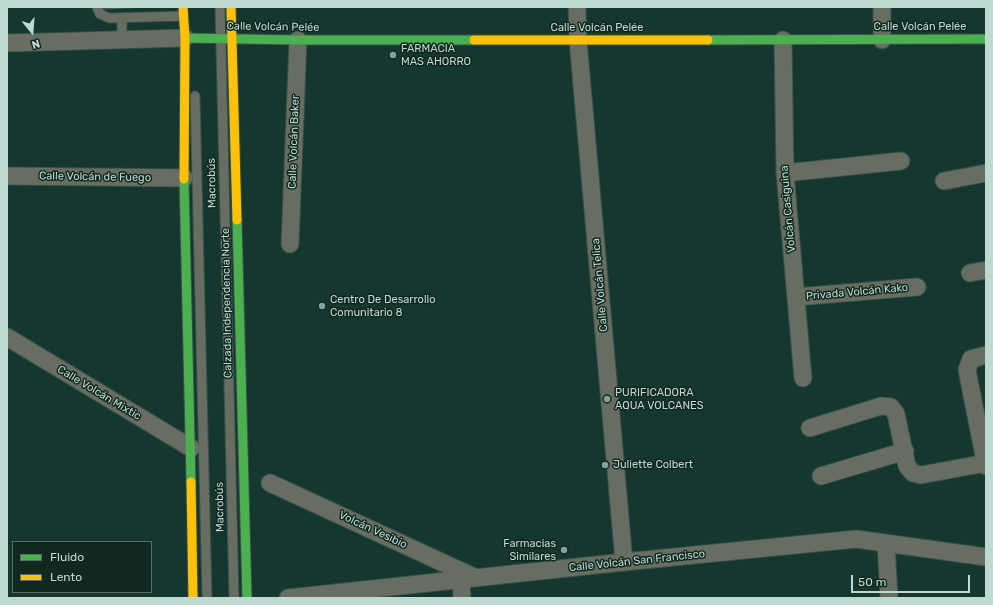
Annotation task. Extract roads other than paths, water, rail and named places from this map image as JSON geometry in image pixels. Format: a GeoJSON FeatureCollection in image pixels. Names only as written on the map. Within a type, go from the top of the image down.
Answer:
{"type":"FeatureCollection","features":[{"type":"Feature","properties":{"kind":"street","name":"Calzada Independencia Norte"},"geometry":{"type":"LineString","coordinates":[[231,7],[247,598]]}},
{"type":"Feature","properties":{"kind":"street","name":"Calle Volcán Telica"},"geometry":{"type":"LineString","coordinates":[[577,7],[578,40],[624,562]]}},
{"type":"Feature","properties":{"kind":"street"},"geometry":{"type":"LineString","coordinates":[[882,7],[882,40]]}},
{"type":"Feature","properties":{"kind":"street"},"geometry":{"type":"LineString","coordinates":[[183,12],[192,38],[184,178],[191,448],[193,598]]}},
{"type":"Feature","properties":{"kind":"street","name":"Calle Volcán Pelée"},"geometry":{"type":"LineString","coordinates":[[192,38],[298,40],[986,39]]}},
{"type":"Feature","properties":{"kind":"street"},"geometry":{"type":"LineString","coordinates":[[7,43],[192,38]]}},
{"type":"Feature","properties":{"kind":"street","name":"Calle Volcán Baker"},"geometry":{"type":"LineString","coordinates":[[290,244],[298,40]]}},
{"type":"Feature","properties":{"kind":"street","name":"Volcán Casiguina"},"geometry":{"type":"LineString","coordinates":[[783,40],[785,173],[803,378]]}},
{"type":"Feature","properties":{"kind":"street"},"geometry":{"type":"LineString","coordinates":[[785,173],[901,161]]}},
{"type":"Feature","properties":{"kind":"street"},"geometry":{"type":"LineString","coordinates":[[944,181],[986,173]]}},
{"type":"Feature","properties":{"kind":"street","name":"Calle Volcán de Fuego"},"geometry":{"type":"LineString","coordinates":[[7,176],[184,178]]}},
{"type":"Feature","properties":{"kind":"street","name":"Privada Volcán Kako"},"geometry":{"type":"LineString","coordinates":[[796,297],[917,287]]}},
{"type":"Feature","properties":{"kind":"street","name":"Calle Volcán Mixtic"},"geometry":{"type":"LineString","coordinates":[[7,337],[191,448]]}},
{"type":"Feature","properties":{"kind":"street"},"geometry":{"type":"LineString","coordinates":[[810,428],[881,406],[891,407],[896,414],[907,466],[913,473],[921,475],[986,464],[967,370],[971,359],[986,355]]}},
{"type":"Feature","properties":{"kind":"street"},"geometry":{"type":"LineString","coordinates":[[821,476],[905,451]]}},
{"type":"Feature","properties":{"kind":"street","name":"Volcán Vesibio"},"geometry":{"type":"LineString","coordinates":[[270,483],[468,578]]}},
{"type":"Feature","properties":{"kind":"street","name":"Calle Volcán San Francisco"},"geometry":{"type":"LineString","coordinates":[[288,598],[468,578],[856,539],[986,557]]}},
{"type":"Feature","properties":{"kind":"street"},"geometry":{"type":"LineString","coordinates":[[886,543],[889,598]]}},
{"type":"Feature","properties":{"kind":"street"},"geometry":{"type":"LineString","coordinates":[[462,598],[468,578]]}},
{"type":"Feature","properties":{"kind":"lane"},"geometry":{"type":"LineString","coordinates":[[97,7],[100,14],[108,18],[183,12]]}},
{"type":"Feature","properties":{"kind":"lane","name":"Macrobús"},"geometry":{"type":"LineString","coordinates":[[220,7],[234,598]]}},
{"type":"Feature","properties":{"kind":"lane"},"geometry":{"type":"LineString","coordinates":[[122,18],[122,40]]}},
{"type":"Feature","properties":{"kind":"lane","name":"Macrobús"},"geometry":{"type":"LineString","coordinates":[[195,85],[207,598]]}},
{"type":"Feature","properties":{"kind":"place","name":"FARMACIA MAS AHORRO"},"geometry":{"type":"Point","coordinates":[393,55]}},
{"type":"Feature","properties":{"kind":"place","name":"Centro De Desarrollo Comunitario 8"},"geometry":{"type":"Point","coordinates":[322,306]}},
{"type":"Feature","properties":{"kind":"place","name":"PURIFICADORA AQUA VOLCANES"},"geometry":{"type":"Point","coordinates":[607,399]}},
{"type":"Feature","properties":{"kind":"place","name":"Juliette Colbert"},"geometry":{"type":"Point","coordinates":[605,465]}},
{"type":"Feature","properties":{"kind":"place","name":"Farmacias Similares"},"geometry":{"type":"Point","coordinates":[564,550]}}]}
